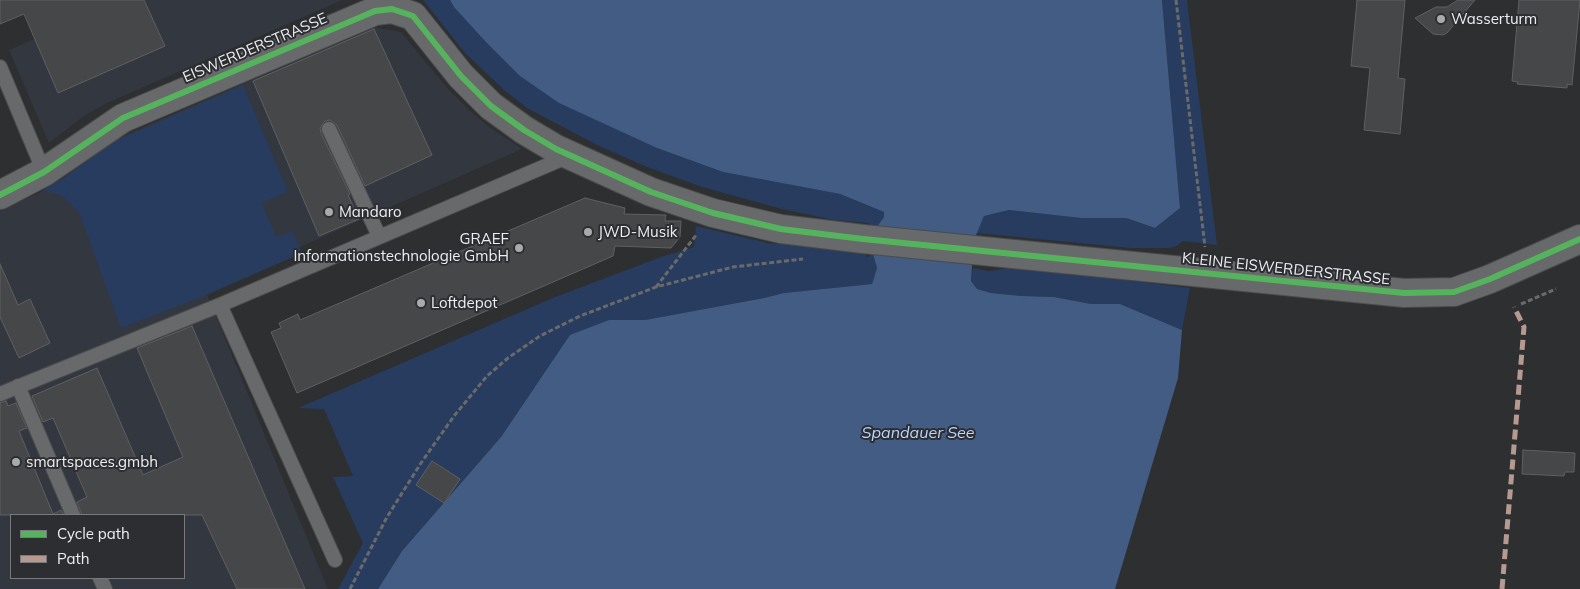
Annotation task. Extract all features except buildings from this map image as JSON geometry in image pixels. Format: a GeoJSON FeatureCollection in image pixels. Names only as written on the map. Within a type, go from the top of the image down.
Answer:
{"type":"FeatureCollection","features":[{"type":"Feature","properties":{"kind":"street","name":"EISWERDERSTRASSE"},"geometry":{"type":"LineString","coordinates":[[0,195],[44,172],[122,118],[375,11],[392,9],[413,16],[461,76],[491,106],[524,130],[570,155],[650,192],[713,213],[822,241],[862,239]]}},
{"type":"Feature","properties":{"kind":"street","name":"KLEINE EISWERDERSTRASSE"},"geometry":{"type":"LineString","coordinates":[[862,239],[979,250],[1203,263],[1404,293],[1454,292],[1490,279],[1580,239]]}},
{"type":"Feature","properties":{"kind":"lane"},"geometry":{"type":"LineString","coordinates":[[0,67],[44,172]]}},
{"type":"Feature","properties":{"kind":"lane"},"geometry":{"type":"LineString","coordinates":[[329,129],[379,236]]}},
{"type":"Feature","properties":{"kind":"lane"},"geometry":{"type":"LineString","coordinates":[[0,394],[220,305],[570,155]]}},
{"type":"Feature","properties":{"kind":"lane"},"geometry":{"type":"LineString","coordinates":[[220,305],[335,560]]}},
{"type":"Feature","properties":{"kind":"lane"},"geometry":{"type":"LineString","coordinates":[[18,386],[73,514]]}},
{"type":"Feature","properties":{"kind":"path"},"geometry":{"type":"LineString","coordinates":[[1176,0],[1203,263]]}},
{"type":"Feature","properties":{"kind":"path"},"geometry":{"type":"LineString","coordinates":[[656,287],[698,232]]}},
{"type":"Feature","properties":{"kind":"path"},"geometry":{"type":"LineString","coordinates":[[350,589],[387,517],[421,463],[454,416],[487,376],[508,358],[540,336],[580,316],[656,287],[733,267],[819,257],[822,241]]}},
{"type":"Feature","properties":{"kind":"path"},"geometry":{"type":"LineString","coordinates":[[1521,304],[1556,289]]}},
{"type":"Feature","properties":{"kind":"shaded area"},"geometry":{"type":"Polygon","coordinates":[[[123,0],[342,0],[105,104],[84,116],[49,143],[9,50],[123,0]]]}},
{"type":"Feature","properties":{"kind":"shaded area"},"geometry":{"type":"Polygon","coordinates":[[[423,0],[450,0],[454,7],[657,148],[723,172],[840,194],[884,212],[884,217],[876,228],[868,223],[834,220],[782,209],[702,187],[647,167],[597,145],[527,108],[504,90],[465,53],[423,0]]]}},
{"type":"Feature","properties":{"kind":"shaded area"},"geometry":{"type":"Polygon","coordinates":[[[1162,0],[1187,0],[1217,245],[1183,241],[1177,246],[1168,248],[1131,248],[976,233],[984,216],[1009,210],[1081,218],[1126,218],[1155,228],[1180,208],[1162,0]]]}},
{"type":"Feature","properties":{"kind":"shaded area"},"geometry":{"type":"Polygon","coordinates":[[[372,27],[401,32],[449,90],[470,111],[492,129],[522,149],[241,273],[204,287],[328,589],[0,589],[0,210],[37,194],[62,179],[113,142],[372,27]]]}},
{"type":"Feature","properties":{"kind":"shaded area"},"geometry":{"type":"Polygon","coordinates":[[[243,85],[288,192],[262,203],[276,237],[292,231],[302,253],[204,296],[121,328],[79,212],[62,196],[43,190],[62,179],[113,142],[243,85]]]}},
{"type":"Feature","properties":{"kind":"shaded area"},"geometry":{"type":"Polygon","coordinates":[[[696,226],[768,243],[866,251],[866,257],[873,254],[877,268],[872,284],[784,293],[645,320],[609,320],[534,388],[501,437],[402,551],[378,589],[338,589],[363,543],[333,477],[353,476],[324,409],[298,408],[555,297],[661,257],[694,247],[696,226]]]}},
{"type":"Feature","properties":{"kind":"shaded area"},"geometry":{"type":"Polygon","coordinates":[[[1014,267],[1190,288],[1182,330],[1120,304],[1091,304],[1054,297],[991,293],[977,289],[971,281],[973,268],[989,271],[1014,267]]]}},
{"type":"Feature","properties":{"kind":"water","name":"Spandauer See"},"geometry":{"type":"Polygon","coordinates":[[[450,0],[1162,0],[1180,208],[1155,228],[1126,218],[1081,218],[1009,210],[984,216],[974,240],[971,281],[977,289],[991,293],[1054,297],[1091,304],[1120,304],[1182,330],[1178,378],[1115,589],[378,589],[402,551],[501,437],[570,335],[609,320],[645,320],[784,293],[872,284],[877,268],[873,254],[876,228],[884,217],[884,212],[840,194],[723,172],[657,148],[559,103],[520,76],[485,41],[454,7],[450,0]]]}},
{"type":"Feature","properties":{"kind":"marked path"},"geometry":{"type":"LineString","coordinates":[[1502,589],[1524,327],[1514,307]]}},
{"type":"Feature","properties":{"kind":"cycle path"},"geometry":{"type":"LineString","coordinates":[[0,195],[44,172],[123,118],[375,11],[392,9],[413,16],[461,76],[491,106],[524,130],[556,149],[651,192],[713,213],[781,229],[863,239],[1404,293],[1454,292],[1490,279],[1580,239]]}},
{"type":"Feature","properties":{"kind":"place","name":"Wasserturm"},"geometry":{"type":"Point","coordinates":[1441,19]}},
{"type":"Feature","properties":{"kind":"place","name":"Mandaro"},"geometry":{"type":"Point","coordinates":[329,212]}},
{"type":"Feature","properties":{"kind":"place","name":"JWD-Musik"},"geometry":{"type":"Point","coordinates":[588,232]}},
{"type":"Feature","properties":{"kind":"place","name":"GRAEF Informationstechnologie GmbH"},"geometry":{"type":"Point","coordinates":[519,248]}},
{"type":"Feature","properties":{"kind":"place","name":"Loftdepot"},"geometry":{"type":"Point","coordinates":[421,303]}},
{"type":"Feature","properties":{"kind":"place","name":"smartspaces.gmbh"},"geometry":{"type":"Point","coordinates":[16,462]}}]}
